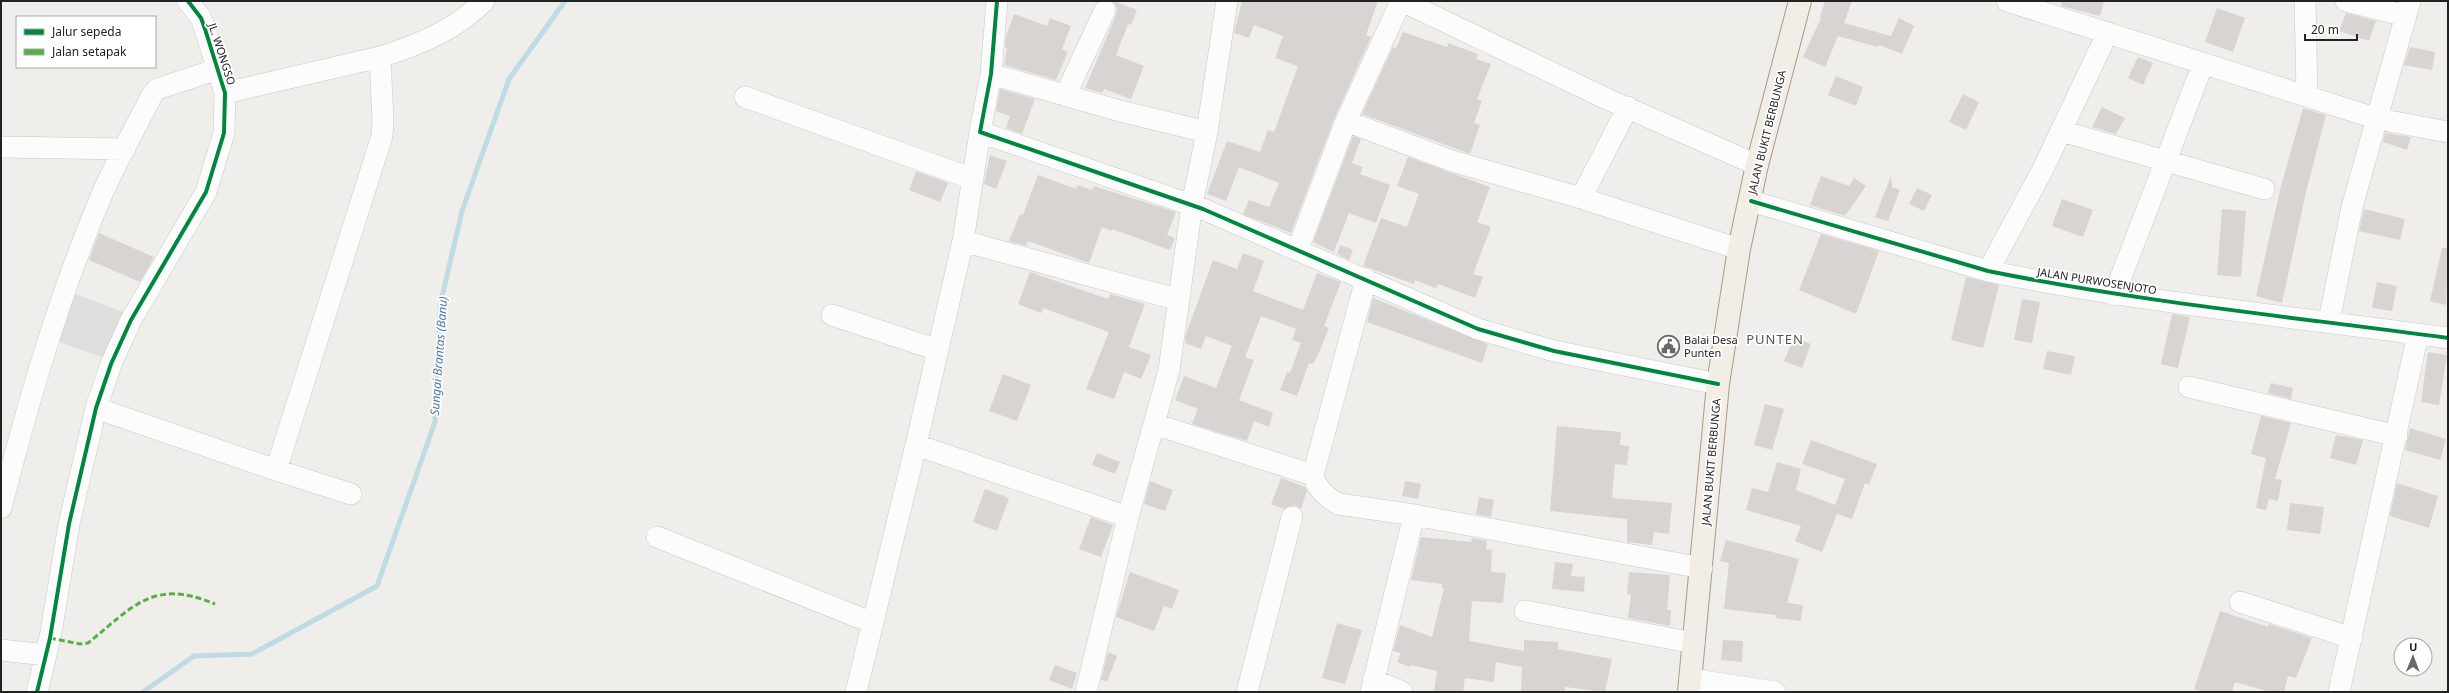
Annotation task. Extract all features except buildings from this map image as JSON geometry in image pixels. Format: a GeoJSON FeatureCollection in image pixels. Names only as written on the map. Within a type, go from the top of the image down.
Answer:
{"type":"FeatureCollection","features":[{"type":"Feature","properties":{"kind":"main road","name":"JALAN BUKIT BERBUNGA"},"geometry":{"type":"LineString","coordinates":[[1689,685],[1702,568],[1718,384],[1739,249],[1758,165],[1800,1]]}},
{"type":"Feature","properties":{"kind":"street","name":"JL. WONGSO"},"geometry":{"type":"LineString","coordinates":[[37,692],[50,638],[69,524],[96,408],[130,320],[206,192],[224,133],[225,93],[201,18],[188,1]]}},
{"type":"Feature","properties":{"kind":"street"},"geometry":{"type":"LineString","coordinates":[[225,93],[380,57],[437,35],[484,1]]}},
{"type":"Feature","properties":{"kind":"street"},"geometry":{"type":"LineString","coordinates":[[856,692],[916,445],[963,241],[980,132],[991,74],[997,1]]}},
{"type":"Feature","properties":{"kind":"street"},"geometry":{"type":"LineString","coordinates":[[1086,692],[1128,517],[1169,370],[1192,205],[1207,132],[1227,1]]}},
{"type":"Feature","properties":{"kind":"street"},"geometry":{"type":"LineString","coordinates":[[1298,249],[1346,121],[1401,1],[1628,107],[1758,165]]}},
{"type":"Feature","properties":{"kind":"street"},"geometry":{"type":"LineString","coordinates":[[2007,1],[2203,64],[2307,94],[2378,119],[2448,132]]}},
{"type":"Feature","properties":{"kind":"street"},"geometry":{"type":"LineString","coordinates":[[2305,1],[2307,94]]}},
{"type":"Feature","properties":{"kind":"street"},"geometry":{"type":"LineString","coordinates":[[2329,321],[2352,207],[2408,9],[2346,1]]}},
{"type":"Feature","properties":{"kind":"street"},"geometry":{"type":"LineString","coordinates":[[1065,96],[1105,10]]}},
{"type":"Feature","properties":{"kind":"street"},"geometry":{"type":"LineString","coordinates":[[1988,271],[2061,131],[2107,34]]}},
{"type":"Feature","properties":{"kind":"street"},"geometry":{"type":"LineString","coordinates":[[276,470],[382,136],[384,122],[380,57]]}},
{"type":"Feature","properties":{"kind":"street"},"geometry":{"type":"LineString","coordinates":[[2114,294],[2203,64]]}},
{"type":"Feature","properties":{"kind":"street"},"geometry":{"type":"LineString","coordinates":[[1,508],[28,403],[48,339],[101,196],[152,95],[157,89],[218,69]]}},
{"type":"Feature","properties":{"kind":"street"},"geometry":{"type":"LineString","coordinates":[[991,74],[1065,96],[1207,132]]}},
{"type":"Feature","properties":{"kind":"street"},"geometry":{"type":"LineString","coordinates":[[745,97],[973,179]]}},
{"type":"Feature","properties":{"kind":"street"},"geometry":{"type":"LineString","coordinates":[[1581,198],[1628,107]]}},
{"type":"Feature","properties":{"kind":"street"},"geometry":{"type":"LineString","coordinates":[[1346,121],[1452,161],[1581,198],[1739,249]]}},
{"type":"Feature","properties":{"kind":"street"},"geometry":{"type":"LineString","coordinates":[[2061,131],[2165,162],[2264,189]]}},
{"type":"Feature","properties":{"kind":"street"},"geometry":{"type":"LineString","coordinates":[[980,132],[1192,205],[1298,249],[1478,329],[1554,351],[1718,384]]}},
{"type":"Feature","properties":{"kind":"street"},"geometry":{"type":"LineString","coordinates":[[1,147],[125,149]]}},
{"type":"Feature","properties":{"kind":"street","name":"JALAN PURWOSENJOTO"},"geometry":{"type":"LineString","coordinates":[[1751,201],[1988,271],[2114,294],[2329,321],[2448,338]]}},
{"type":"Feature","properties":{"kind":"street"},"geometry":{"type":"LineString","coordinates":[[963,241],[1179,300]]}},
{"type":"Feature","properties":{"kind":"street"},"geometry":{"type":"LineString","coordinates":[[1366,280],[1313,475],[1314,481],[1329,499],[1339,504],[1414,515],[1702,568]]}},
{"type":"Feature","properties":{"kind":"street"},"geometry":{"type":"LineString","coordinates":[[832,315],[938,350]]}},
{"type":"Feature","properties":{"kind":"street"},"geometry":{"type":"LineString","coordinates":[[2339,692],[2397,436],[2418,334]]}},
{"type":"Feature","properties":{"kind":"street"},"geometry":{"type":"LineString","coordinates":[[2189,387],[2397,436]]}},
{"type":"Feature","properties":{"kind":"street"},"geometry":{"type":"LineString","coordinates":[[96,408],[276,470],[351,494]]}},
{"type":"Feature","properties":{"kind":"street"},"geometry":{"type":"LineString","coordinates":[[1154,424],[1313,475]]}},
{"type":"Feature","properties":{"kind":"street"},"geometry":{"type":"LineString","coordinates":[[916,445],[1128,517]]}},
{"type":"Feature","properties":{"kind":"street"},"geometry":{"type":"LineString","coordinates":[[1402,692],[1372,686],[1414,515]]}},
{"type":"Feature","properties":{"kind":"street"},"geometry":{"type":"LineString","coordinates":[[1247,692],[1292,517]]}},
{"type":"Feature","properties":{"kind":"street"},"geometry":{"type":"LineString","coordinates":[[657,536],[873,623]]}},
{"type":"Feature","properties":{"kind":"street"},"geometry":{"type":"LineString","coordinates":[[2240,602],[2352,638]]}},
{"type":"Feature","properties":{"kind":"street"},"geometry":{"type":"LineString","coordinates":[[1525,611],[1694,643]]}},
{"type":"Feature","properties":{"kind":"street"},"geometry":{"type":"LineString","coordinates":[[1,650],[46,655]]}},
{"type":"Feature","properties":{"kind":"street"},"geometry":{"type":"LineString","coordinates":[[1689,685],[1774,692]]}},
{"type":"Feature","properties":{"kind":"shaded area"},"geometry":{"type":"Polygon","coordinates":[[[68,291],[128,314],[107,359],[51,339],[68,291]]]}},
{"type":"Feature","properties":{"kind":"waterway","name":"Sungai Brantas (Banu)"},"geometry":{"type":"LineString","coordinates":[[143,692],[194,656],[252,654],[377,586],[435,422],[440,306],[462,211],[509,79],[565,1]]}},
{"type":"Feature","properties":{"kind":"marked path"},"geometry":{"type":"LineString","coordinates":[[50,638],[80,644],[88,643],[132,608],[146,600],[160,595],[175,594],[194,597],[215,604]]}},
{"type":"Feature","properties":{"kind":"cycle path"},"geometry":{"type":"LineString","coordinates":[[37,692],[50,638],[69,524],[96,408],[111,364],[131,320],[206,192],[224,133],[225,93],[201,18],[188,1]]}},
{"type":"Feature","properties":{"kind":"cycle path"},"geometry":{"type":"LineString","coordinates":[[997,1],[991,74],[980,132],[1203,209],[1478,329],[1554,351],[1718,384]]}},
{"type":"Feature","properties":{"kind":"cycle path"},"geometry":{"type":"LineString","coordinates":[[1751,201],[1988,271],[2102,292],[2448,338]]}},
{"type":"Feature","properties":{"kind":"place","name":"Balai Desa Punten"},"geometry":{"type":"Point","coordinates":[1668,346]}},
{"type":"Feature","properties":{"kind":"district","name":"PUNTEN"},"geometry":{"type":"Point","coordinates":[1775,339]}}]}
